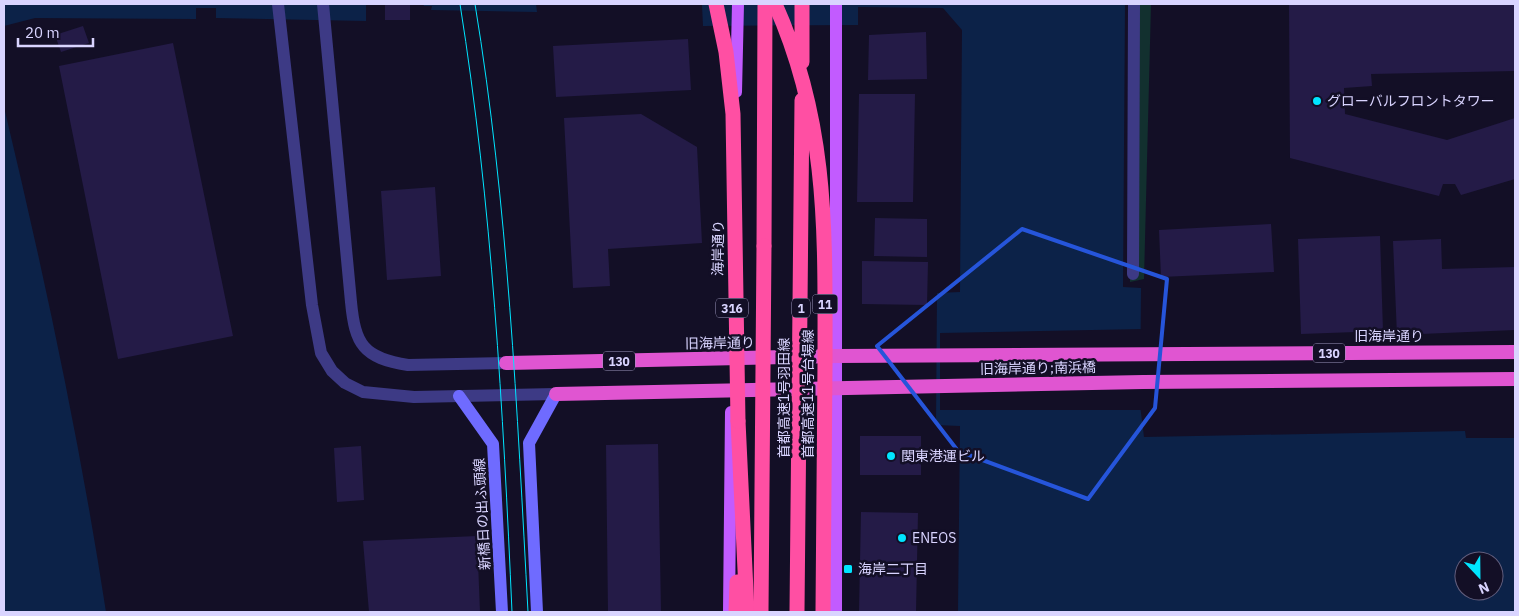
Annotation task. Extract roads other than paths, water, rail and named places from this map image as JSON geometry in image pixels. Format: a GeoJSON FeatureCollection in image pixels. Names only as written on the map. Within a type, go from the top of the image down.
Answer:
{"type":"FeatureCollection","features":[{"type":"Feature","properties":{"kind":"highway"},"geometry":{"type":"LineString","coordinates":[[716,4],[726,52],[734,114],[738,421],[736,612]]}},
{"type":"Feature","properties":{"kind":"highway","name":"首都高速1号羽田線"},"geometry":{"type":"LineString","coordinates":[[761,612],[764,4]]}},
{"type":"Feature","properties":{"kind":"highway","name":"首都高速11号台場線"},"geometry":{"type":"LineString","coordinates":[[775,4],[794,49],[807,94],[822,186],[825,282],[823,612]]}},
{"type":"Feature","properties":{"kind":"highway","name":"首都高速1号羽田線"},"geometry":{"type":"LineString","coordinates":[[797,612],[802,4]]}},
{"type":"Feature","properties":{"kind":"highway","name":"旧海岸通り"},"geometry":{"type":"LineString","coordinates":[[1143,354],[1515,352]]}},
{"type":"Feature","properties":{"kind":"highway","name":"旧海岸通り;南浜橋"},"geometry":{"type":"LineString","coordinates":[[934,356],[1143,354]]}},
{"type":"Feature","properties":{"kind":"highway","name":"旧海岸通り"},"geometry":{"type":"LineString","coordinates":[[506,363],[838,356],[934,356]]}},
{"type":"Feature","properties":{"kind":"highway","name":"旧海岸通り;南浜橋"},"geometry":{"type":"LineString","coordinates":[[838,387],[1143,382],[1515,380]]}},
{"type":"Feature","properties":{"kind":"highway","name":"130"},"geometry":{"type":"LineString","coordinates":[[556,394],[838,387]]}},
{"type":"Feature","properties":{"kind":"highway"},"geometry":{"type":"LineString","coordinates":[[738,421],[747,612]]}},
{"type":"Feature","properties":{"kind":"main road","name":"海岸通り"},"geometry":{"type":"LineString","coordinates":[[729,612],[731,359],[738,4]]}},
{"type":"Feature","properties":{"kind":"main road"},"geometry":{"type":"LineString","coordinates":[[836,4],[838,356],[836,612]]}},
{"type":"Feature","properties":{"kind":"main road"},"geometry":{"type":"LineString","coordinates":[[537,612],[529,443],[556,394]]}},
{"type":"Feature","properties":{"kind":"main road","name":"新橋日の出ふ頭線"},"geometry":{"type":"LineString","coordinates":[[459,396],[493,444],[502,612]]}},
{"type":"Feature","properties":{"kind":"street"},"geometry":{"type":"LineString","coordinates":[[278,4],[312,305],[321,353],[332,371],[345,382],[363,392],[414,397],[556,394]]}},
{"type":"Feature","properties":{"kind":"street"},"geometry":{"type":"LineString","coordinates":[[323,4],[350,302],[357,339],[367,350],[393,363],[408,365],[506,363]]}},
{"type":"Feature","properties":{"kind":"street"},"geometry":{"type":"LineString","coordinates":[[1134,4],[1134,274]]}},
{"type":"Feature","properties":{"kind":"water"},"geometry":{"type":"Polygon","coordinates":[[[4,4],[366,4],[366,21],[216,18],[216,8],[196,8],[196,19],[35,18],[4,26],[4,4]]]}},
{"type":"Feature","properties":{"kind":"water"},"geometry":{"type":"Polygon","coordinates":[[[423,4],[536,4],[537,12],[431,10],[432,6],[424,6],[423,4]]]}},
{"type":"Feature","properties":{"kind":"water"},"geometry":{"type":"Polygon","coordinates":[[[658,4],[1125,4],[1123,287],[1141,288],[1140,405],[1144,437],[1465,431],[1466,438],[1515,438],[1515,612],[958,612],[960,426],[936,425],[937,293],[960,292],[962,30],[943,8],[858,7],[858,25],[703,26],[702,5],[658,4]]]}},
{"type":"Feature","properties":{"kind":"water"},"geometry":{"type":"Polygon","coordinates":[[[4,107],[60,358],[85,485],[106,612],[4,612],[4,107]]]}},
{"type":"Feature","properties":{"kind":"tram line"},"geometry":{"type":"LineString","coordinates":[[460,4],[480,155],[495,307],[512,612]]}},
{"type":"Feature","properties":{"kind":"tram line"},"geometry":{"type":"LineString","coordinates":[[475,4],[496,155],[510,307],[528,612]]}},
{"type":"Feature","properties":{"kind":"place","name":"グローバルフロントタワー"},"geometry":{"type":"Point","coordinates":[1317,101]}},
{"type":"Feature","properties":{"kind":"place","name":"関東港運ビル"},"geometry":{"type":"Point","coordinates":[891,456]}},
{"type":"Feature","properties":{"kind":"place","name":"ENEOS"},"geometry":{"type":"Point","coordinates":[902,538]}},
{"type":"Feature","properties":{"kind":"place","name":"海岸二丁目"},"geometry":{"type":"Point","coordinates":[848,569]}}]}
